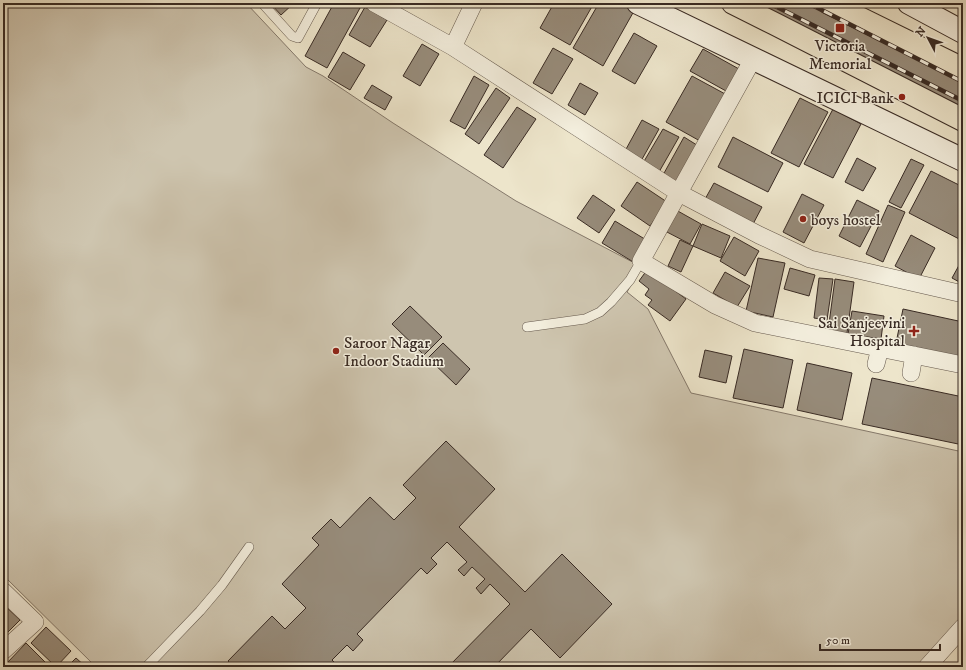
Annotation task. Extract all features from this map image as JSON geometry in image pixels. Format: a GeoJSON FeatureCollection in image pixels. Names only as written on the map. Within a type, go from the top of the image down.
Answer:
{"type":"FeatureCollection","features":[{"type":"Feature","properties":{"kind":"highway"},"geometry":{"type":"LineString","coordinates":[[733,3],[963,120]]}},
{"type":"Feature","properties":{"kind":"highway"},"geometry":{"type":"LineString","coordinates":[[829,3],[963,69]]}},
{"type":"Feature","properties":{"kind":"street"},"geometry":{"type":"LineString","coordinates":[[374,3],[454,47],[679,193],[759,235],[810,258],[963,294]]}},
{"type":"Feature","properties":{"kind":"street"},"geometry":{"type":"LineString","coordinates":[[454,47],[474,3]]}},
{"type":"Feature","properties":{"kind":"street"},"geometry":{"type":"LineString","coordinates":[[638,3],[963,160]]}},
{"type":"Feature","properties":{"kind":"street"},"geometry":{"type":"LineString","coordinates":[[909,3],[963,32]]}},
{"type":"Feature","properties":{"kind":"street"},"geometry":{"type":"LineString","coordinates":[[753,59],[641,261],[715,305],[755,323],[878,356],[914,355],[963,365]]}},
{"type":"Feature","properties":{"kind":"street"},"geometry":{"type":"LineString","coordinates":[[910,373],[914,355]]}},
{"type":"Feature","properties":{"kind":"street"},"geometry":{"type":"LineString","coordinates":[[3,591],[35,622],[3,651]]}},
{"type":"Feature","properties":{"kind":"street"},"geometry":{"type":"LineString","coordinates":[[928,667],[963,627]]}},
{"type":"Feature","properties":{"kind":"lane"},"geometry":{"type":"LineString","coordinates":[[262,3],[292,36],[298,38],[318,3]]}},
{"type":"Feature","properties":{"kind":"lane"},"geometry":{"type":"LineString","coordinates":[[527,327],[585,319],[600,312],[630,280],[641,261]]}},
{"type":"Feature","properties":{"kind":"lane"},"geometry":{"type":"LineString","coordinates":[[146,667],[200,611],[222,585],[249,547]]}},
{"type":"Feature","properties":{"kind":"shaded area","name":"Saroor Nagar Indoor Stadium"},"geometry":{"type":"Polygon","coordinates":[[[3,3],[246,3],[306,67],[323,76],[393,123],[516,201],[642,267],[627,292],[648,309],[691,393],[963,452],[963,618],[938,655],[922,667],[96,667],[3,575],[3,3]]]}},
{"type":"Feature","properties":{"kind":"building"},"geometry":{"type":"Polygon","coordinates":[[[270,3],[294,3],[281,15],[270,3]]]}},
{"type":"Feature","properties":{"kind":"building"},"geometry":{"type":"Polygon","coordinates":[[[334,3],[351,3],[360,8],[327,68],[305,56],[334,3]]]}},
{"type":"Feature","properties":{"kind":"building"},"geometry":{"type":"Polygon","coordinates":[[[554,3],[594,3],[570,45],[540,28],[554,3]]]}},
{"type":"Feature","properties":{"kind":"building"},"geometry":{"type":"Polygon","coordinates":[[[599,3],[619,3],[634,11],[603,66],[573,48],[599,3]]]}},
{"type":"Feature","properties":{"kind":"building"},"geometry":{"type":"Polygon","coordinates":[[[726,3],[846,3],[963,63],[963,124],[726,3]]]}},
{"type":"Feature","properties":{"kind":"building"},"geometry":{"type":"Polygon","coordinates":[[[365,7],[387,20],[370,47],[349,35],[365,7]]]}},
{"type":"Feature","properties":{"kind":"building"},"geometry":{"type":"Polygon","coordinates":[[[634,33],[657,46],[635,84],[612,71],[634,33]]]}},
{"type":"Feature","properties":{"kind":"building"},"geometry":{"type":"Polygon","coordinates":[[[422,44],[439,54],[420,86],[403,76],[422,44]]]}},
{"type":"Feature","properties":{"kind":"building"},"geometry":{"type":"Polygon","coordinates":[[[553,48],[573,59],[552,94],[533,83],[553,48]]]}},
{"type":"Feature","properties":{"kind":"building"},"geometry":{"type":"Polygon","coordinates":[[[703,49],[739,69],[726,91],[690,71],[703,49]]]}},
{"type":"Feature","properties":{"kind":"building"},"geometry":{"type":"Polygon","coordinates":[[[343,52],[365,65],[350,90],[328,77],[343,52]]]}},
{"type":"Feature","properties":{"kind":"building"},"geometry":{"type":"Polygon","coordinates":[[[474,76],[489,85],[465,129],[450,121],[474,76]]]}},
{"type":"Feature","properties":{"kind":"building"},"geometry":{"type":"Polygon","coordinates":[[[692,76],[727,95],[700,141],[666,122],[692,76]]]}},
{"type":"Feature","properties":{"kind":"building"},"geometry":{"type":"Polygon","coordinates":[[[580,83],[598,93],[585,115],[568,105],[580,83]]]}},
{"type":"Feature","properties":{"kind":"building"},"geometry":{"type":"Polygon","coordinates":[[[372,85],[392,97],[385,110],[364,98],[372,85]]]}},
{"type":"Feature","properties":{"kind":"building"},"geometry":{"type":"Polygon","coordinates":[[[496,88],[510,98],[479,144],[465,134],[496,88]]]}},
{"type":"Feature","properties":{"kind":"building"},"geometry":{"type":"Polygon","coordinates":[[[800,98],[828,112],[799,167],[771,153],[800,98]]]}},
{"type":"Feature","properties":{"kind":"building"},"geometry":{"type":"Polygon","coordinates":[[[517,107],[536,119],[503,168],[484,155],[517,107]]]}},
{"type":"Feature","properties":{"kind":"building"},"geometry":{"type":"Polygon","coordinates":[[[833,109],[861,124],[833,178],[804,164],[833,109]]]}},
{"type":"Feature","properties":{"kind":"building"},"geometry":{"type":"Polygon","coordinates":[[[642,120],[659,129],[641,161],[625,151],[642,120]]]}},
{"type":"Feature","properties":{"kind":"building"},"geometry":{"type":"Polygon","coordinates":[[[663,129],[679,137],[659,172],[643,163],[663,129]]]}},
{"type":"Feature","properties":{"kind":"building"},"geometry":{"type":"Polygon","coordinates":[[[684,137],[700,147],[679,184],[663,175],[684,137]]]}},
{"type":"Feature","properties":{"kind":"building"},"geometry":{"type":"Polygon","coordinates":[[[733,137],[783,163],[768,192],[718,167],[733,137]]]}},
{"type":"Feature","properties":{"kind":"building"},"geometry":{"type":"Polygon","coordinates":[[[857,158],[876,168],[863,191],[845,182],[857,158]]]}},
{"type":"Feature","properties":{"kind":"building"},"geometry":{"type":"Polygon","coordinates":[[[911,159],[924,165],[901,208],[889,202],[911,159]]]}},
{"type":"Feature","properties":{"kind":"building"},"geometry":{"type":"Polygon","coordinates":[[[931,171],[963,187],[963,241],[909,213],[931,171]]]}},
{"type":"Feature","properties":{"kind":"building"},"geometry":{"type":"Polygon","coordinates":[[[637,182],[667,202],[650,226],[621,206],[637,182]]]}},
{"type":"Feature","properties":{"kind":"building"},"geometry":{"type":"Polygon","coordinates":[[[714,183],[762,207],[752,226],[704,201],[714,183]]]}},
{"type":"Feature","properties":{"kind":"building","name":"boys hostel"},"geometry":{"type":"Polygon","coordinates":[[[802,194],[824,205],[804,243],[783,232],[802,194]]]}},
{"type":"Feature","properties":{"kind":"building"},"geometry":{"type":"Polygon","coordinates":[[[593,195],[615,210],[599,233],[577,218],[593,195]]]}},
{"type":"Feature","properties":{"kind":"building"},"geometry":{"type":"Polygon","coordinates":[[[857,200],[879,211],[860,247],[839,236],[857,200]]]}},
{"type":"Feature","properties":{"kind":"building"},"geometry":{"type":"Polygon","coordinates":[[[888,205],[905,212],[883,262],[866,254],[888,205]]]}},
{"type":"Feature","properties":{"kind":"building"},"geometry":{"type":"Polygon","coordinates":[[[676,210],[701,224],[690,244],[665,231],[676,210]]]}},
{"type":"Feature","properties":{"kind":"building"},"geometry":{"type":"Polygon","coordinates":[[[615,221],[648,241],[635,263],[602,243],[615,221]]]}},
{"type":"Feature","properties":{"kind":"building"},"geometry":{"type":"Polygon","coordinates":[[[702,224],[730,236],[721,258],[693,246],[702,224]]]}},
{"type":"Feature","properties":{"kind":"building"},"geometry":{"type":"Polygon","coordinates":[[[911,235],[935,248],[919,279],[895,266],[911,235]]]}},
{"type":"Feature","properties":{"kind":"building"},"geometry":{"type":"Polygon","coordinates":[[[734,237],[759,251],[745,276],[720,261],[734,237]]]}},
{"type":"Feature","properties":{"kind":"building"},"geometry":{"type":"Polygon","coordinates":[[[680,240],[693,246],[681,272],[668,266],[680,240]]]}},
{"type":"Feature","properties":{"kind":"building"},"geometry":{"type":"Polygon","coordinates":[[[758,258],[785,263],[773,317],[746,311],[758,258]]]}},
{"type":"Feature","properties":{"kind":"building"},"geometry":{"type":"Polygon","coordinates":[[[963,258],[963,284],[952,278],[963,258]]]}},
{"type":"Feature","properties":{"kind":"building"},"geometry":{"type":"Polygon","coordinates":[[[790,268],[815,275],[809,296],[784,289],[790,268]]]}},
{"type":"Feature","properties":{"kind":"building"},"geometry":{"type":"Polygon","coordinates":[[[647,270],[686,299],[670,321],[648,305],[652,300],[645,295],[649,289],[639,281],[647,270]]]}},
{"type":"Feature","properties":{"kind":"building"},"geometry":{"type":"Polygon","coordinates":[[[725,272],[750,286],[737,307],[713,293],[725,272]]]}},
{"type":"Feature","properties":{"kind":"building"},"geometry":{"type":"Polygon","coordinates":[[[819,278],[833,279],[827,320],[814,318],[819,278]]]}},
{"type":"Feature","properties":{"kind":"building"},"geometry":{"type":"Polygon","coordinates":[[[835,279],[854,282],[847,333],[828,331],[835,279]]]}},
{"type":"Feature","properties":{"kind":"building"},"geometry":{"type":"Polygon","coordinates":[[[410,306],[442,337],[424,355],[392,324],[410,306]]]}},
{"type":"Feature","properties":{"kind":"building"},"geometry":{"type":"Polygon","coordinates":[[[903,309],[963,322],[963,358],[896,343],[903,309]]]}},
{"type":"Feature","properties":{"kind":"building"},"geometry":{"type":"Polygon","coordinates":[[[852,311],[884,316],[881,339],[848,334],[852,311]]]}},
{"type":"Feature","properties":{"kind":"building"},"geometry":{"type":"Polygon","coordinates":[[[443,343],[470,369],[456,385],[428,358],[443,343]]]}},
{"type":"Feature","properties":{"kind":"building"},"geometry":{"type":"Polygon","coordinates":[[[744,349],[793,360],[783,408],[733,398],[744,349]]]}},
{"type":"Feature","properties":{"kind":"building"},"geometry":{"type":"Polygon","coordinates":[[[705,350],[732,356],[726,383],[699,377],[705,350]]]}},
{"type":"Feature","properties":{"kind":"building"},"geometry":{"type":"Polygon","coordinates":[[[807,363],[852,373],[842,420],[797,410],[807,363]]]}},
{"type":"Feature","properties":{"kind":"building"},"geometry":{"type":"Polygon","coordinates":[[[872,378],[963,397],[963,445],[862,424],[872,378]]]}},
{"type":"Feature","properties":{"kind":"building"},"geometry":{"type":"Polygon","coordinates":[[[446,441],[495,489],[459,527],[525,592],[562,554],[612,604],[560,658],[531,629],[494,667],[448,667],[510,604],[490,584],[481,594],[476,588],[485,579],[472,567],[464,576],[458,570],[467,562],[447,542],[431,558],[437,564],[427,574],[421,568],[357,634],[363,640],[353,651],[347,645],[332,660],[339,667],[234,667],[228,661],[272,616],[285,629],[306,608],[282,584],[319,545],[312,538],[331,519],[340,528],[370,497],[394,520],[416,498],[403,485],[446,441]]]}},
{"type":"Feature","properties":{"kind":"building"},"geometry":{"type":"Polygon","coordinates":[[[3,604],[20,620],[3,637],[3,604]]]}},
{"type":"Feature","properties":{"kind":"building"},"geometry":{"type":"Polygon","coordinates":[[[46,627],[71,651],[56,667],[31,643],[46,627]]]}},
{"type":"Feature","properties":{"kind":"building"},"geometry":{"type":"Polygon","coordinates":[[[26,643],[50,667],[12,667],[7,663],[26,643]]]}},
{"type":"Feature","properties":{"kind":"building"},"geometry":{"type":"Polygon","coordinates":[[[76,658],[86,667],[67,667],[76,658]]]}},
{"type":"Feature","properties":{"kind":"railway"},"geometry":{"type":"LineString","coordinates":[[769,3],[963,101]]}},
{"type":"Feature","properties":{"kind":"railway"},"geometry":{"type":"LineString","coordinates":[[808,3],[963,82]]}},
{"type":"Feature","properties":{"kind":"place","name":"Victoria Memorial"},"geometry":{"type":"Point","coordinates":[840,28]}},
{"type":"Feature","properties":{"kind":"place","name":"ICICI Bank"},"geometry":{"type":"Point","coordinates":[902,97]}},
{"type":"Feature","properties":{"kind":"place","name":"boys hostel"},"geometry":{"type":"Point","coordinates":[803,219]}},
{"type":"Feature","properties":{"kind":"place","name":"Sai Sanjeevini Hospital"},"geometry":{"type":"Point","coordinates":[914,331]}},
{"type":"Feature","properties":{"kind":"place","name":"Saroor Nagar Indoor Stadium"},"geometry":{"type":"Point","coordinates":[336,351]}}]}
